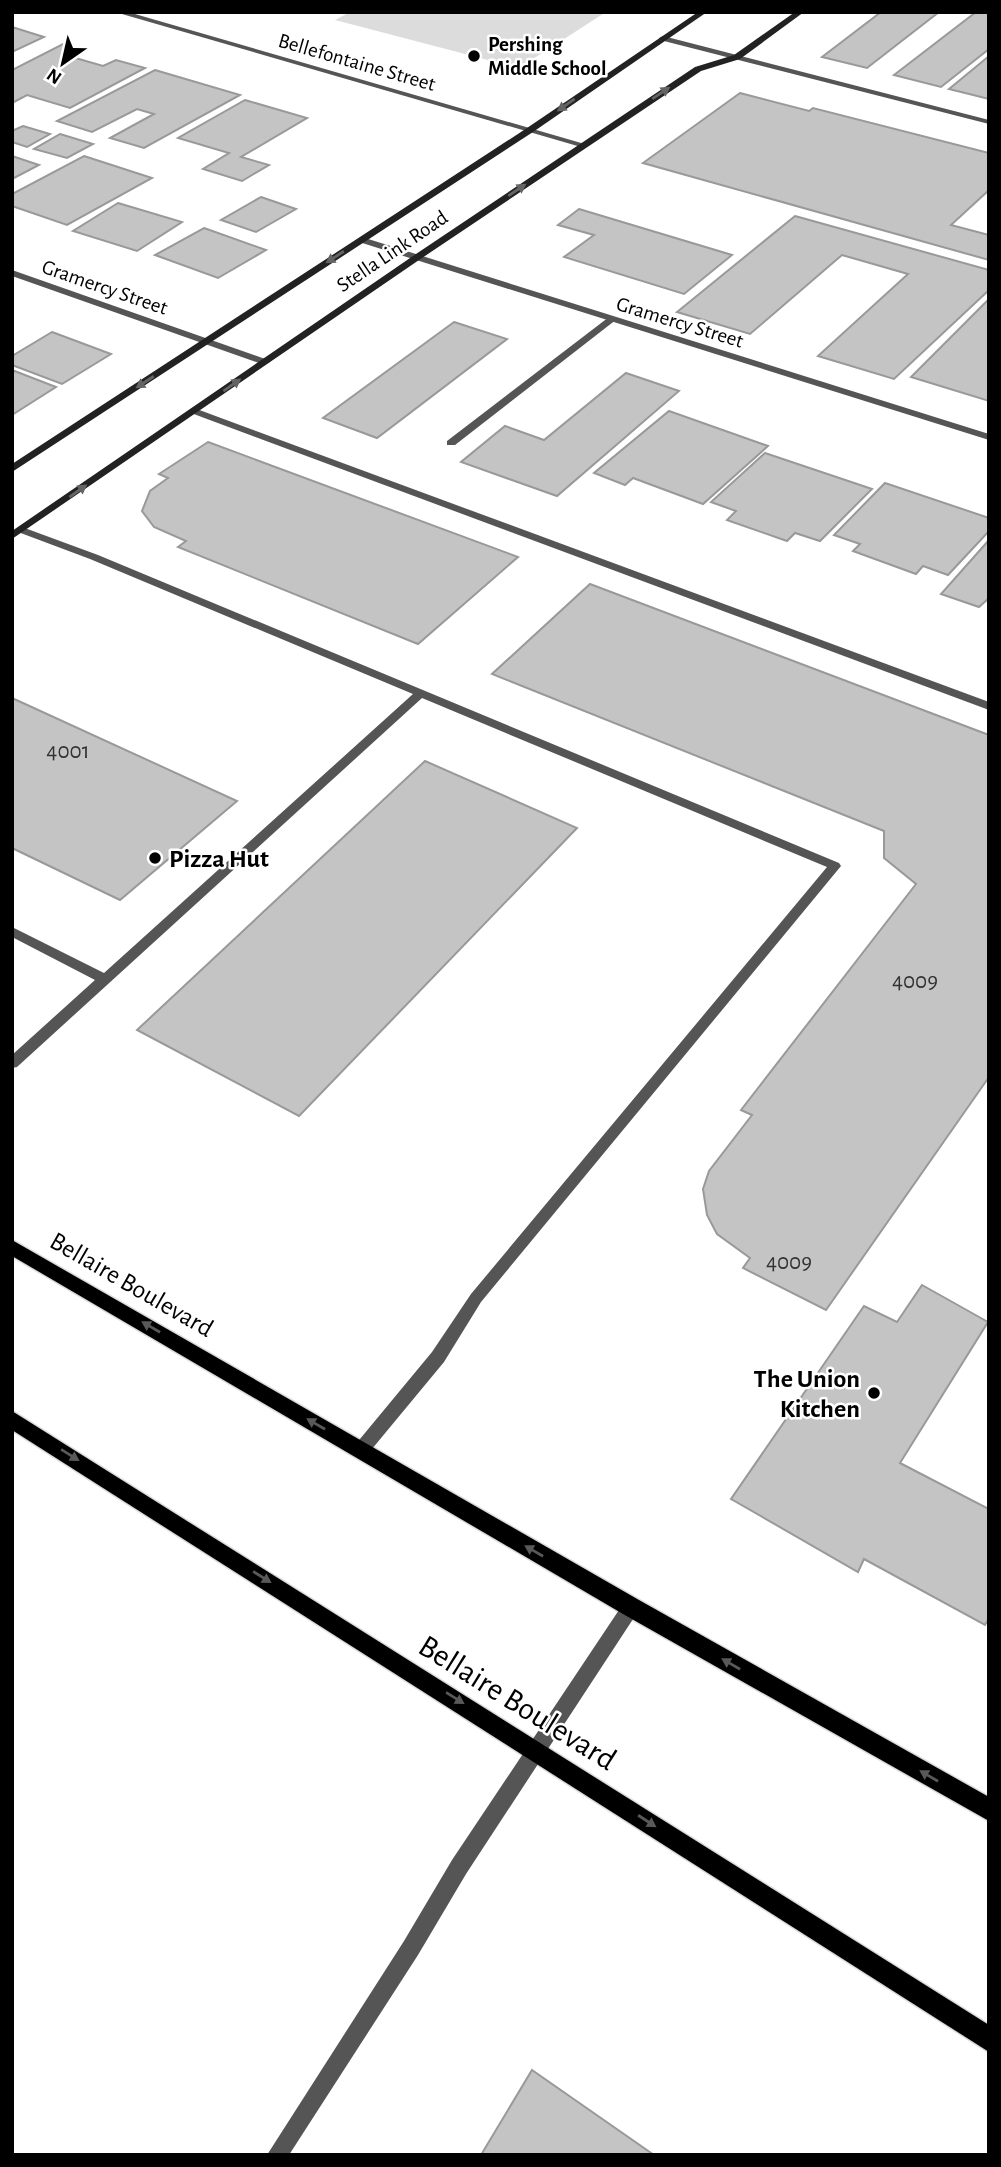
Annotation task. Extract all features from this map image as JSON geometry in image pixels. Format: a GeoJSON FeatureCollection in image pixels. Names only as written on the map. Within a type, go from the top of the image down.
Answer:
{"type":"FeatureCollection","features":[{"type":"Feature","properties":{"kind":"main road","name":"Stella Link Road"},"geometry":{"type":"LineString","coordinates":[[12,469],[530,130],[702,12]]}},
{"type":"Feature","properties":{"kind":"main road","name":"Stella Link Road"},"geometry":{"type":"LineString","coordinates":[[15,530],[698,69],[737,57],[800,12]]}},
{"type":"Feature","properties":{"kind":"main road","name":"Bellaire Boulevard"},"geometry":{"type":"LineString","coordinates":[[12,1247],[631,1607],[989,1810]]}},
{"type":"Feature","properties":{"kind":"main road","name":"Bellaire Boulevard"},"geometry":{"type":"LineString","coordinates":[[12,1419],[989,2040]]}},
{"type":"Feature","properties":{"kind":"street","name":"Bellefontaine Street"},"geometry":{"type":"LineString","coordinates":[[119,12],[584,145]]}},
{"type":"Feature","properties":{"kind":"street"},"geometry":{"type":"LineString","coordinates":[[663,38],[989,122]]}},
{"type":"Feature","properties":{"kind":"street","name":"Gramercy Street"},"geometry":{"type":"LineString","coordinates":[[362,240],[989,437]]}},
{"type":"Feature","properties":{"kind":"street","name":"Gramercy Street"},"geometry":{"type":"LineString","coordinates":[[12,273],[265,362]]}},
{"type":"Feature","properties":{"kind":"street"},"geometry":{"type":"LineString","coordinates":[[451,443],[612,319]]}},
{"type":"Feature","properties":{"kind":"street"},"geometry":{"type":"LineString","coordinates":[[194,411],[989,706]]}},
{"type":"Feature","properties":{"kind":"street"},"geometry":{"type":"LineString","coordinates":[[15,530],[421,693],[835,866],[476,1298],[438,1357],[360,1450]]}},
{"type":"Feature","properties":{"kind":"street"},"geometry":{"type":"LineString","coordinates":[[12,1063],[421,693]]}},
{"type":"Feature","properties":{"kind":"street"},"geometry":{"type":"LineString","coordinates":[[12,931],[105,979]]}},
{"type":"Feature","properties":{"kind":"street"},"geometry":{"type":"LineString","coordinates":[[276,2155],[411,1948],[458,1867],[631,1607]]}},
{"type":"Feature","properties":{"kind":"shaded area"},"geometry":{"type":"Polygon","coordinates":[[[350,12],[606,12],[519,68],[335,20],[350,12]]]}},
{"type":"Feature","properties":{"kind":"building"},"geometry":{"type":"Polygon","coordinates":[[[881,12],[939,12],[867,68],[822,57],[881,12]]]}},
{"type":"Feature","properties":{"kind":"building"},"geometry":{"type":"Polygon","coordinates":[[[976,12],[989,12],[989,49],[941,87],[894,75],[976,12]]]}},
{"type":"Feature","properties":{"kind":"building"},"geometry":{"type":"Polygon","coordinates":[[[12,27],[44,37],[12,52],[12,27]]]}},
{"type":"Feature","properties":{"kind":"building"},"geometry":{"type":"Polygon","coordinates":[[[63,44],[85,51],[72,57],[103,66],[116,60],[145,68],[70,108],[27,95],[12,103],[12,70],[63,44]]]}},
{"type":"Feature","properties":{"kind":"building"},"geometry":{"type":"Polygon","coordinates":[[[989,56],[989,99],[949,89],[989,56]]]}},
{"type":"Feature","properties":{"kind":"building"},"geometry":{"type":"Polygon","coordinates":[[[155,70],[240,95],[144,148],[110,138],[154,114],[137,109],[92,132],[57,121],[155,70]]]}},
{"type":"Feature","properties":{"kind":"building"},"geometry":{"type":"Polygon","coordinates":[[[740,93],[809,111],[813,108],[989,153],[989,190],[951,225],[989,235],[989,260],[643,163],[740,93]]]}},
{"type":"Feature","properties":{"kind":"building"},"geometry":{"type":"Polygon","coordinates":[[[245,100],[307,118],[241,157],[269,165],[242,181],[203,169],[229,153],[178,138],[245,100]]]}},
{"type":"Feature","properties":{"kind":"building"},"geometry":{"type":"Polygon","coordinates":[[[23,126],[50,134],[27,147],[12,142],[12,131],[23,126]]]}},
{"type":"Feature","properties":{"kind":"building"},"geometry":{"type":"Polygon","coordinates":[[[60,134],[93,144],[67,158],[34,149],[60,134]]]}},
{"type":"Feature","properties":{"kind":"building"},"geometry":{"type":"Polygon","coordinates":[[[12,156],[39,165],[12,179],[12,156]]]}},
{"type":"Feature","properties":{"kind":"building"},"geometry":{"type":"Polygon","coordinates":[[[84,156],[152,178],[67,225],[12,206],[12,194],[84,156]]]}},
{"type":"Feature","properties":{"kind":"building"},"geometry":{"type":"Polygon","coordinates":[[[261,197],[296,209],[256,232],[221,220],[261,197]]]}},
{"type":"Feature","properties":{"kind":"building"},"geometry":{"type":"Polygon","coordinates":[[[118,203],[182,222],[137,251],[73,231],[118,203]]]}},
{"type":"Feature","properties":{"kind":"building"},"geometry":{"type":"Polygon","coordinates":[[[579,209],[732,255],[684,294],[564,257],[594,235],[558,225],[579,209]]]}},
{"type":"Feature","properties":{"kind":"building"},"geometry":{"type":"Polygon","coordinates":[[[795,216],[989,270],[989,290],[894,379],[818,356],[908,274],[842,255],[750,334],[677,312],[795,216]]]}},
{"type":"Feature","properties":{"kind":"building"},"geometry":{"type":"Polygon","coordinates":[[[204,228],[266,250],[218,278],[155,255],[204,228]]]}},
{"type":"Feature","properties":{"kind":"building"},"geometry":{"type":"Polygon","coordinates":[[[989,299],[989,401],[911,377],[989,299]]]}},
{"type":"Feature","properties":{"kind":"building"},"geometry":{"type":"Polygon","coordinates":[[[454,322],[507,339],[377,438],[323,418],[454,322]]]}},
{"type":"Feature","properties":{"kind":"building"},"geometry":{"type":"Polygon","coordinates":[[[52,332],[111,354],[62,384],[12,365],[12,356],[52,332]]]}},
{"type":"Feature","properties":{"kind":"building"},"geometry":{"type":"Polygon","coordinates":[[[12,370],[56,387],[12,415],[12,370]]]}},
{"type":"Feature","properties":{"kind":"building"},"geometry":{"type":"Polygon","coordinates":[[[626,373],[679,391],[557,496],[461,462],[505,426],[544,440],[626,373]]]}},
{"type":"Feature","properties":{"kind":"building"},"geometry":{"type":"Polygon","coordinates":[[[669,411],[768,446],[703,504],[633,478],[625,485],[594,473],[669,411]]]}},
{"type":"Feature","properties":{"kind":"building"},"geometry":{"type":"Polygon","coordinates":[[[208,442],[518,557],[418,644],[178,547],[186,541],[154,527],[142,511],[150,491],[168,478],[159,474],[208,442]]]}},
{"type":"Feature","properties":{"kind":"building"},"geometry":{"type":"Polygon","coordinates":[[[765,453],[872,489],[820,541],[795,533],[787,541],[727,520],[736,511],[711,502],[765,453]]]}},
{"type":"Feature","properties":{"kind":"building"},"geometry":{"type":"Polygon","coordinates":[[[885,483],[989,518],[989,531],[948,575],[923,566],[916,574],[853,551],[860,544],[834,535],[885,483]]]}},
{"type":"Feature","properties":{"kind":"building"},"geometry":{"type":"Polygon","coordinates":[[[989,540],[989,598],[979,607],[941,594],[989,540]]]}},
{"type":"Feature","properties":{"kind":"building"},"geometry":{"type":"Polygon","coordinates":[[[590,584],[989,735],[989,1077],[826,1310],[743,1268],[750,1258],[717,1234],[707,1215],[703,1189],[709,1171],[752,1115],[741,1110],[916,884],[884,858],[884,831],[492,674],[590,584]]]}},
{"type":"Feature","properties":{"kind":"building"},"geometry":{"type":"Polygon","coordinates":[[[12,698],[237,801],[120,900],[12,848],[12,698]]]}},
{"type":"Feature","properties":{"kind":"building"},"geometry":{"type":"Polygon","coordinates":[[[425,761],[577,828],[299,1116],[137,1030],[425,761]]]}},
{"type":"Feature","properties":{"kind":"building","name":"The Union Kitchen"},"geometry":{"type":"Polygon","coordinates":[[[922,1285],[988,1322],[900,1463],[989,1509],[989,1618],[985,1625],[864,1559],[858,1572],[731,1499],[864,1306],[897,1322],[922,1285]]]}},
{"type":"Feature","properties":{"kind":"building"},"geometry":{"type":"Polygon","coordinates":[[[532,2070],[654,2155],[481,2155],[532,2070]]]}},
{"type":"Feature","properties":{"kind":"place","name":"Pershing Middle School"},"geometry":{"type":"Point","coordinates":[474,56]}},
{"type":"Feature","properties":{"kind":"place","name":"Pizza Hut"},"geometry":{"type":"Point","coordinates":[155,858]}},
{"type":"Feature","properties":{"kind":"place","name":"The Union Kitchen"},"geometry":{"type":"Point","coordinates":[874,1393]}}]}
